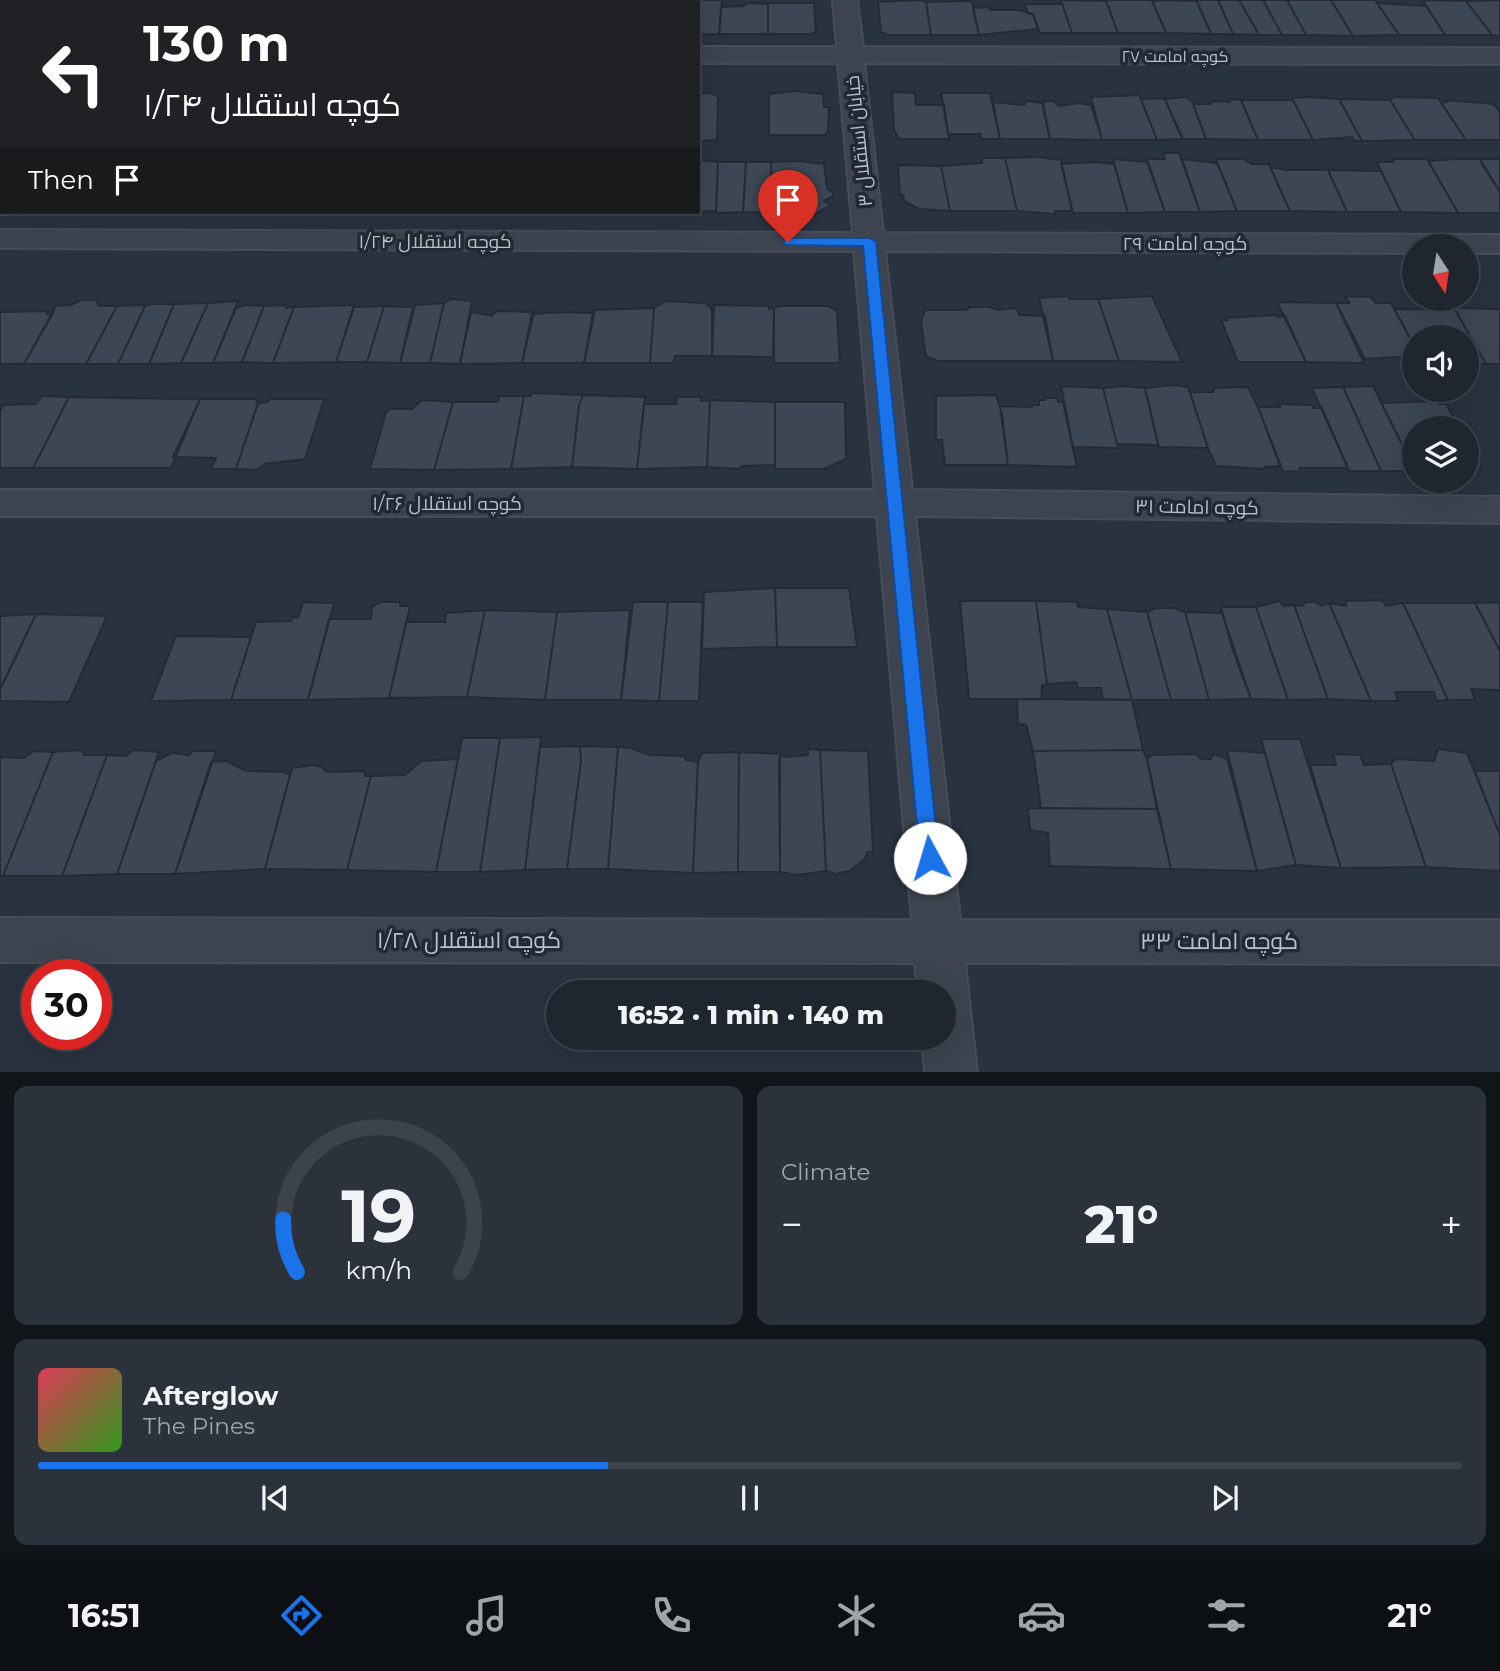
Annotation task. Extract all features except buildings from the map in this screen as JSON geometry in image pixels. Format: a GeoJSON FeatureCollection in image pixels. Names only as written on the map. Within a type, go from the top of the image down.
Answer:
{"type":"FeatureCollection","features":[{"type":"Feature","properties":{"kind":"street","name":"خیابان استقلال ۳"},"geometry":{"type":"LineString","coordinates":[[845,0],[942,980]]}},
{"type":"Feature","properties":{"kind":"street","name":"کوچه امامت ۲۷"},"geometry":{"type":"LineString","coordinates":[[700,55],[1500,56]]}},
{"type":"Feature","properties":{"kind":"street","name":"کوچه استقلال ۱/۲۴"},"geometry":{"type":"LineString","coordinates":[[0,239],[869,242]]}},
{"type":"Feature","properties":{"kind":"street","name":"کوچه امامت ۲۹"},"geometry":{"type":"LineString","coordinates":[[869,242],[1500,244]]}},
{"type":"Feature","properties":{"kind":"street","name":"کوچه استقلال ۱/۲۶"},"geometry":{"type":"LineString","coordinates":[[0,503],[895,503]]}},
{"type":"Feature","properties":{"kind":"street","name":"کوچه امامت ۳۱"},"geometry":{"type":"LineString","coordinates":[[895,503],[1500,510]]}},
{"type":"Feature","properties":{"kind":"street","name":"کوچه استقلال ۱/۲۸"},"geometry":{"type":"LineString","coordinates":[[0,940],[938,940]]}},
{"type":"Feature","properties":{"kind":"street","name":"کوچه امامت ۳۳"},"geometry":{"type":"LineString","coordinates":[[938,940],[1500,942]]}},
{"type":"Feature","properties":{"kind":"street","name":"خیابان استقلال ۳"},"geometry":{"type":"LineString","coordinates":[[949,1050],[951,1072]]}},
{"type":"Feature","properties":{"kind":"route"},"geometry":{"type":"LineString","coordinates":[[788,242],[869,242],[930,858]]}}]}
